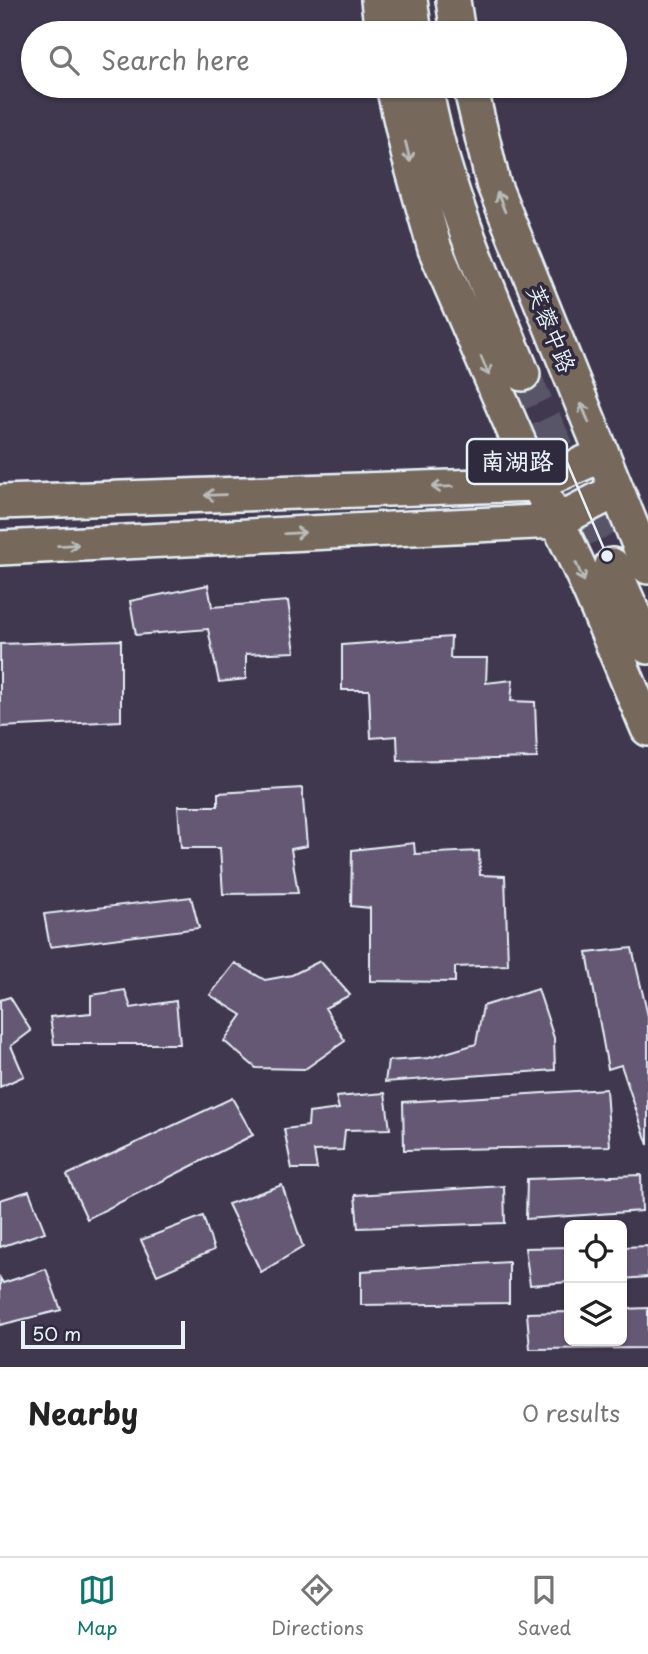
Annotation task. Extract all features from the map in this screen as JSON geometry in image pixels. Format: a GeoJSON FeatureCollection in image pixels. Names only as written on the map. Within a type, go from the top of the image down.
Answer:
{"type":"FeatureCollection","features":[{"type":"Feature","properties":{"kind":"main road"},"geometry":{"type":"LineString","coordinates":[[378,0],[381,21]]}},
{"type":"Feature","properties":{"kind":"main road"},"geometry":{"type":"LineString","coordinates":[[410,0],[413,21]]}},
{"type":"Feature","properties":{"kind":"main road"},"geometry":{"type":"LineString","coordinates":[[453,0],[456,21]]}},
{"type":"Feature","properties":{"kind":"main road"},"geometry":{"type":"LineString","coordinates":[[396,98],[435,249],[648,729]]}},
{"type":"Feature","properties":{"kind":"main road","name":"芙蓉中路"},"geometry":{"type":"LineString","coordinates":[[427,98],[433,133],[458,206],[523,374]]}},
{"type":"Feature","properties":{"kind":"main road","name":"芙蓉中路"},"geometry":{"type":"LineString","coordinates":[[473,98],[493,183],[648,567]]}},
{"type":"Feature","properties":{"kind":"main road"},"geometry":{"type":"LineString","coordinates":[[0,502],[537,484],[602,455]]}},
{"type":"Feature","properties":{"kind":"main road"},"geometry":{"type":"LineString","coordinates":[[0,548],[557,521],[617,489]]}},
{"type":"Feature","properties":{"kind":"main road"},"geometry":{"type":"LineString","coordinates":[[612,565],[648,647]]}},
{"type":"Feature","properties":{"kind":"building"},"geometry":{"type":"Polygon","coordinates":[[[208,585],[212,607],[288,601],[295,652],[246,654],[246,679],[219,682],[208,629],[136,635],[130,601],[208,585]]]}},
{"type":"Feature","properties":{"kind":"building"},"geometry":{"type":"Polygon","coordinates":[[[451,637],[450,658],[487,658],[486,683],[513,680],[511,701],[535,702],[537,758],[398,761],[397,736],[371,738],[369,690],[342,690],[342,645],[451,637]]]}},
{"type":"Feature","properties":{"kind":"building"},"geometry":{"type":"Polygon","coordinates":[[[121,640],[121,721],[0,727],[0,644],[121,640]]]}},
{"type":"Feature","properties":{"kind":"building"},"geometry":{"type":"Polygon","coordinates":[[[302,788],[307,846],[291,849],[298,893],[223,894],[220,848],[181,848],[178,806],[218,806],[218,793],[302,788]]]}},
{"type":"Feature","properties":{"kind":"building"},"geometry":{"type":"Polygon","coordinates":[[[414,843],[415,854],[479,851],[480,875],[505,876],[508,965],[455,967],[455,982],[370,981],[370,908],[351,906],[352,850],[414,843]]]}},
{"type":"Feature","properties":{"kind":"building"},"geometry":{"type":"Polygon","coordinates":[[[191,897],[199,928],[50,947],[44,914],[191,897]]]}},
{"type":"Feature","properties":{"kind":"building"},"geometry":{"type":"Polygon","coordinates":[[[632,948],[648,1016],[648,1145],[621,1065],[608,1069],[587,953],[632,948]]]}},
{"type":"Feature","properties":{"kind":"building"},"geometry":{"type":"Polygon","coordinates":[[[320,961],[350,995],[325,1008],[345,1041],[305,1069],[256,1068],[224,1041],[242,1015],[210,995],[235,963],[265,980],[292,975],[320,961]]]}},
{"type":"Feature","properties":{"kind":"building"},"geometry":{"type":"Polygon","coordinates":[[[538,989],[554,1038],[555,1070],[385,1082],[388,1061],[429,1058],[476,1044],[483,1006],[538,989]]]}},
{"type":"Feature","properties":{"kind":"building"},"geometry":{"type":"Polygon","coordinates":[[[125,990],[131,1008],[176,1001],[180,1044],[54,1044],[50,1017],[91,1013],[91,995],[125,990]]]}},
{"type":"Feature","properties":{"kind":"building"},"geometry":{"type":"Polygon","coordinates":[[[10,997],[31,1031],[11,1046],[24,1076],[0,1087],[0,1000],[10,997]]]}},
{"type":"Feature","properties":{"kind":"building"},"geometry":{"type":"Polygon","coordinates":[[[606,1089],[610,1146],[404,1150],[403,1102],[606,1089]]]}},
{"type":"Feature","properties":{"kind":"building"},"geometry":{"type":"Polygon","coordinates":[[[385,1093],[390,1129],[345,1130],[343,1150],[314,1151],[317,1169],[292,1169],[284,1129],[308,1126],[309,1113],[339,1109],[336,1097],[385,1093]]]}},
{"type":"Feature","properties":{"kind":"building"},"geometry":{"type":"Polygon","coordinates":[[[232,1098],[253,1135],[87,1219],[67,1175],[232,1098]]]}},
{"type":"Feature","properties":{"kind":"building"},"geometry":{"type":"Polygon","coordinates":[[[641,1175],[642,1211],[526,1219],[527,1179],[641,1175]]]}},
{"type":"Feature","properties":{"kind":"building"},"geometry":{"type":"Polygon","coordinates":[[[282,1185],[303,1247],[261,1272],[228,1204],[282,1185]]]}},
{"type":"Feature","properties":{"kind":"building"},"geometry":{"type":"Polygon","coordinates":[[[504,1186],[505,1223],[358,1228],[355,1195],[504,1186]]]}},
{"type":"Feature","properties":{"kind":"building"},"geometry":{"type":"Polygon","coordinates":[[[29,1191],[45,1232],[0,1247],[0,1200],[29,1191]]]}},
{"type":"Feature","properties":{"kind":"building"},"geometry":{"type":"Polygon","coordinates":[[[203,1216],[214,1250],[157,1275],[141,1240],[203,1216]]]}},
{"type":"Feature","properties":{"kind":"building"},"geometry":{"type":"Polygon","coordinates":[[[648,1246],[648,1277],[627,1279],[627,1247],[648,1246]]]}},
{"type":"Feature","properties":{"kind":"building"},"geometry":{"type":"Polygon","coordinates":[[[564,1247],[564,1282],[530,1285],[525,1248],[564,1247]]]}},
{"type":"Feature","properties":{"kind":"building"},"geometry":{"type":"Polygon","coordinates":[[[509,1262],[509,1303],[361,1305],[361,1271],[509,1262]]]}},
{"type":"Feature","properties":{"kind":"building"},"geometry":{"type":"Polygon","coordinates":[[[46,1269],[61,1310],[0,1325],[0,1278],[3,1283],[46,1269]]]}},
{"type":"Feature","properties":{"kind":"building"},"geometry":{"type":"Polygon","coordinates":[[[648,1308],[648,1348],[530,1349],[527,1313],[564,1312],[564,1346],[627,1346],[627,1309],[648,1308]]]}},
{"type":"Feature","properties":{"kind":"tunnel"},"geometry":{"type":"LineString","coordinates":[[523,374],[612,565]]}},
{"type":"Feature","properties":{"kind":"place","name":"南湖路"},"geometry":{"type":"Point","coordinates":[607,556]}}]}
